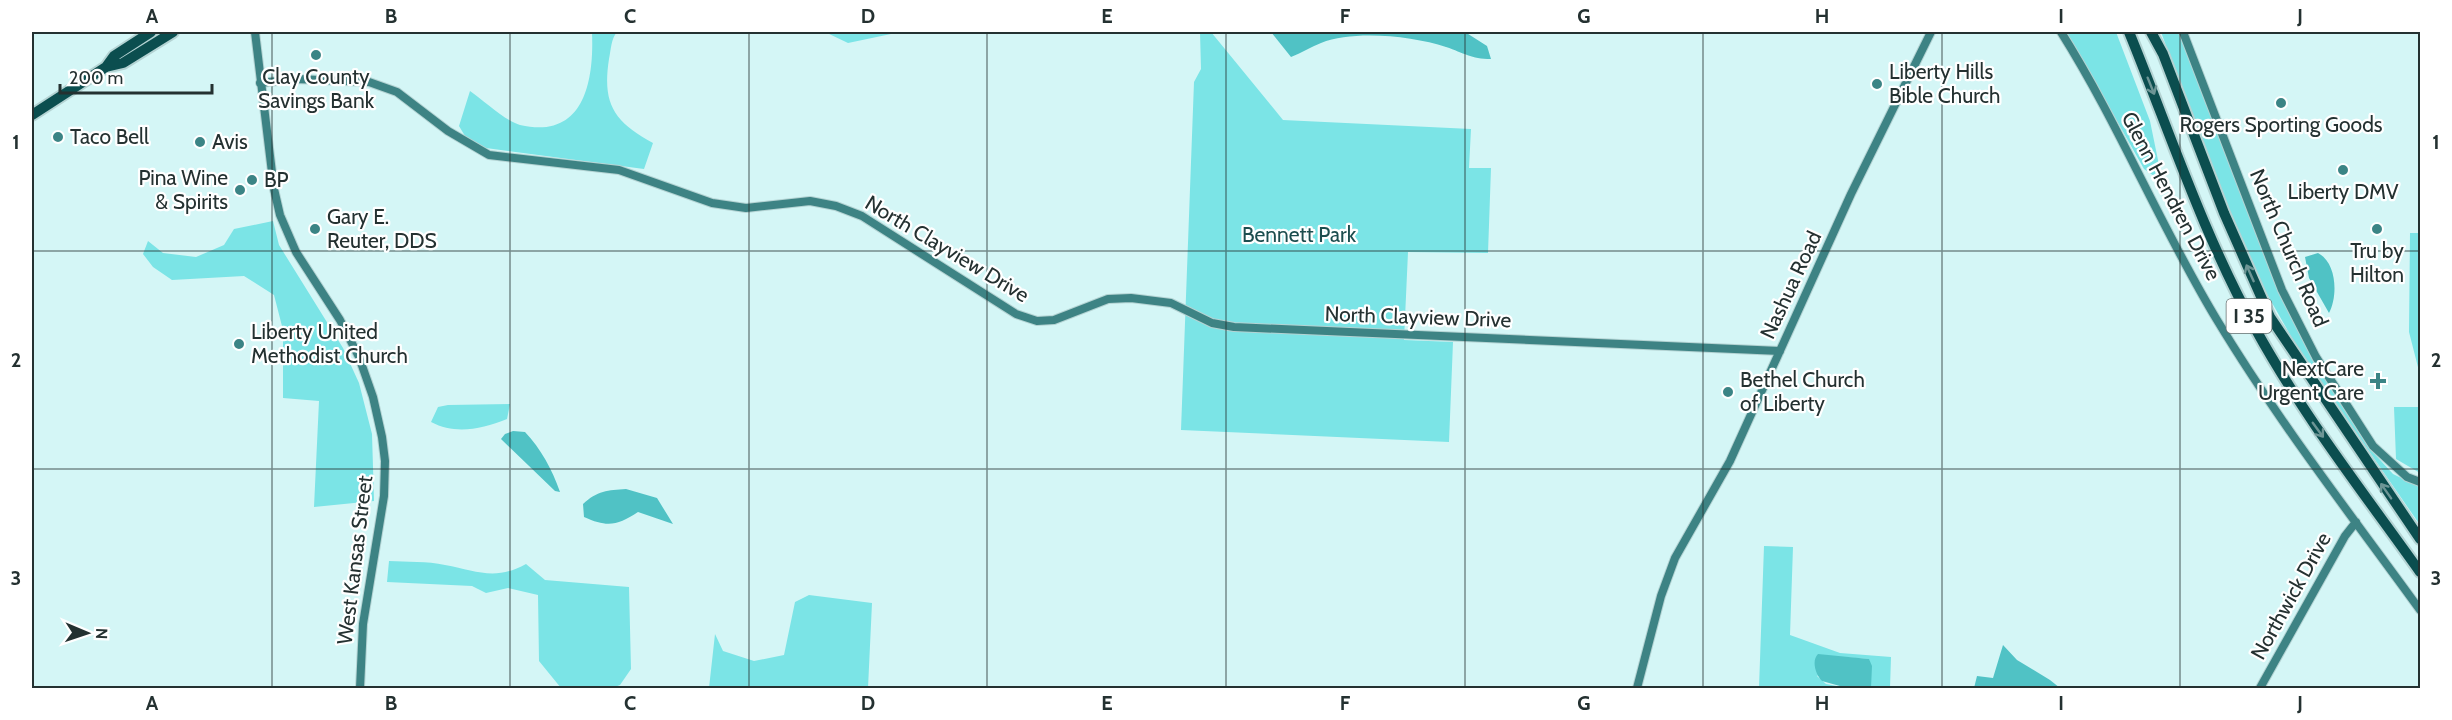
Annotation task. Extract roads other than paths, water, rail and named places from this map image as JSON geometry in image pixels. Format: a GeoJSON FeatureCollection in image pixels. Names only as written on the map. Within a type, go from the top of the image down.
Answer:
{"type":"FeatureCollection","features":[{"type":"Feature","properties":{"kind":"highway"},"geometry":{"type":"LineString","coordinates":[[32,116],[106,67],[118,53],[151,32]]}},
{"type":"Feature","properties":{"kind":"highway"},"geometry":{"type":"LineString","coordinates":[[106,67],[123,63],[173,32]]}},
{"type":"Feature","properties":{"kind":"highway"},"geometry":{"type":"LineString","coordinates":[[2124,32],[2138,53]]}},
{"type":"Feature","properties":{"kind":"highway","name":"I 35"},"geometry":{"type":"LineString","coordinates":[[2129,32],[2209,233],[2254,327],[2305,413],[2421,572]]}},
{"type":"Feature","properties":{"kind":"highway","name":"I 35"},"geometry":{"type":"LineString","coordinates":[[2151,32],[2163,54],[2224,213],[2270,318],[2421,539]]}},
{"type":"Feature","properties":{"kind":"highway"},"geometry":{"type":"LineString","coordinates":[[2158,32],[2163,54]]}},
{"type":"Feature","properties":{"kind":"street","name":"West Kansas Street"},"geometry":{"type":"LineString","coordinates":[[255,32],[274,189],[284,225],[300,260],[340,320],[356,351],[370,387],[380,427],[385,461],[384,496],[363,624],[360,688]]}},
{"type":"Feature","properties":{"kind":"street","name":"Nashua Road"},"geometry":{"type":"LineString","coordinates":[[1637,688],[1661,596],[1675,558],[1730,461],[1851,194],[1931,32]]}},
{"type":"Feature","properties":{"kind":"street","name":"Glenn Hendren Drive"},"geometry":{"type":"LineString","coordinates":[[2061,32],[2097,92],[2217,319],[2271,404],[2421,610]]}},
{"type":"Feature","properties":{"kind":"street","name":"North Church Road"},"geometry":{"type":"LineString","coordinates":[[2183,32],[2282,290],[2316,357],[2373,446],[2407,477],[2421,482]]}},
{"type":"Feature","properties":{"kind":"street","name":"North Clayview Drive"},"geometry":{"type":"LineString","coordinates":[[260,83],[295,79],[369,82],[397,92],[448,130],[489,155],[619,170],[711,203],[746,208],[810,201],[836,206],[862,216],[1016,314],[1037,321],[1054,320],[1108,299],[1131,298],[1171,303],[1212,323],[1233,327],[1780,351]]}},
{"type":"Feature","properties":{"kind":"street","name":"Northwick Drive"},"geometry":{"type":"LineString","coordinates":[[2260,688],[2345,536],[2356,522]]}},
{"type":"Feature","properties":{"kind":"place","name":"Clay County Savings Bank"},"geometry":{"type":"Point","coordinates":[316,55]}},
{"type":"Feature","properties":{"kind":"place","name":"Liberty Hills Bible Church"},"geometry":{"type":"Point","coordinates":[1877,84]}},
{"type":"Feature","properties":{"kind":"place","name":"Rogers Sporting Goods"},"geometry":{"type":"Point","coordinates":[2281,103]}},
{"type":"Feature","properties":{"kind":"place","name":"Taco Bell"},"geometry":{"type":"Point","coordinates":[58,137]}},
{"type":"Feature","properties":{"kind":"place","name":"Avis"},"geometry":{"type":"Point","coordinates":[200,142]}},
{"type":"Feature","properties":{"kind":"place","name":"Liberty DMV"},"geometry":{"type":"Point","coordinates":[2343,170]}},
{"type":"Feature","properties":{"kind":"place","name":"BP"},"geometry":{"type":"Point","coordinates":[252,180]}},
{"type":"Feature","properties":{"kind":"place","name":"Pina Wine & Spirits"},"geometry":{"type":"Point","coordinates":[240,190]}},
{"type":"Feature","properties":{"kind":"place","name":"Gary E. Reuter, DDS"},"geometry":{"type":"Point","coordinates":[315,229]}},
{"type":"Feature","properties":{"kind":"place","name":"Tru by Hilton"},"geometry":{"type":"Point","coordinates":[2377,229]}},
{"type":"Feature","properties":{"kind":"place","name":"Liberty United Methodist Church"},"geometry":{"type":"Point","coordinates":[239,344]}},
{"type":"Feature","properties":{"kind":"place","name":"NextCare Urgent Care"},"geometry":{"type":"Point","coordinates":[2378,381]}},
{"type":"Feature","properties":{"kind":"place","name":"Bethel Church of Liberty"},"geometry":{"type":"Point","coordinates":[1728,392]}},
{"type":"Feature","properties":{"kind":"park label","name":"Bennett Park"},"geometry":{"type":"Point","coordinates":[1299,235]}}]}
